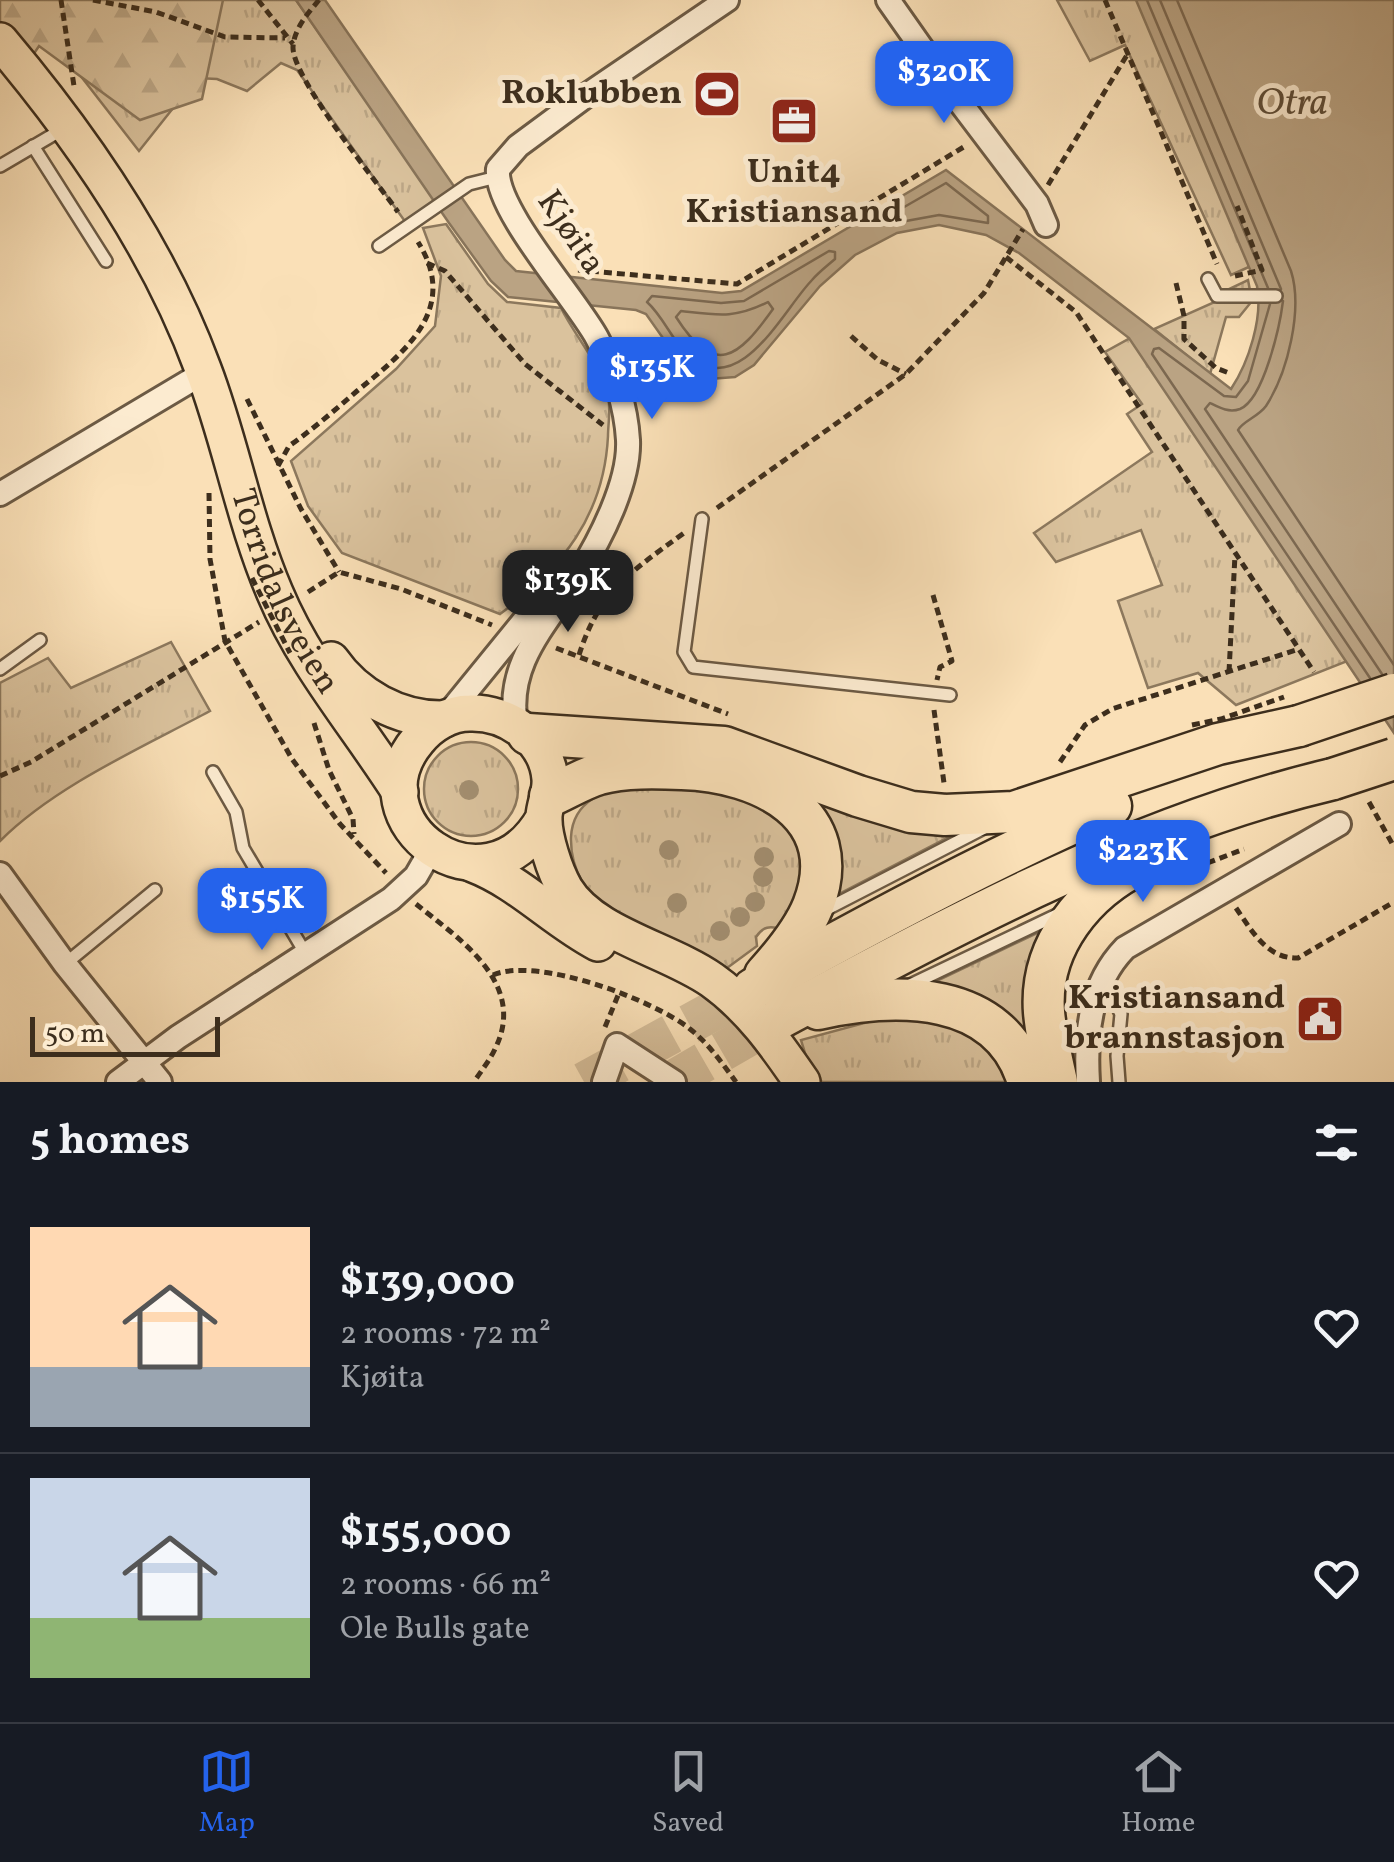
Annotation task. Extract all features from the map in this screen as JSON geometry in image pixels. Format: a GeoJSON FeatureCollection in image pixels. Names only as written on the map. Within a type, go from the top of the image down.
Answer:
{"type":"FeatureCollection","features":[{"type":"Feature","properties":{"kind":"highway"},"geometry":{"type":"LineString","coordinates":[[767,1004],[871,923],[1013,850],[1299,726],[1394,694]]}},
{"type":"Feature","properties":{"kind":"highway"},"geometry":{"type":"LineString","coordinates":[[522,730],[724,747],[912,812],[945,815],[1014,812],[1218,744],[1299,726]]}},
{"type":"Feature","properties":{"kind":"highway"},"geometry":{"type":"LineString","coordinates":[[767,1004],[946,930],[1041,885],[1278,792],[1394,759]]}},
{"type":"Feature","properties":{"kind":"highway"},"geometry":{"type":"LineString","coordinates":[[547,807],[600,774],[652,768],[703,770],[766,786],[785,798],[813,829],[822,869],[813,908],[786,951],[767,1004]]}},
{"type":"Feature","properties":{"kind":"highway"},"geometry":{"type":"LineString","coordinates":[[1057,1082],[1044,992],[1056,947],[1086,901],[1130,869],[1285,806],[1333,779]]}},
{"type":"Feature","properties":{"kind":"highway"},"geometry":{"type":"LineString","coordinates":[[767,1004],[925,999],[966,1011],[1002,1038],[1017,1057],[1028,1082]]}},
{"type":"Feature","properties":{"kind":"main road","name":"Torridalsveien"},"geometry":{"type":"LineString","coordinates":[[0,42],[93,162],[151,258],[236,428],[279,565],[313,634],[340,673],[362,693],[413,717],[444,719]]}},
{"type":"Feature","properties":{"kind":"main road","name":"Torridalsveien"},"geometry":{"type":"LineString","coordinates":[[205,372],[275,594],[321,675],[400,792]]}},
{"type":"Feature","properties":{"kind":"main road"},"geometry":{"type":"LineString","coordinates":[[782,1082],[755,1043],[699,990],[575,931],[507,880],[473,864],[451,860],[431,850],[414,834],[404,814],[400,792],[402,769],[410,748],[425,731],[444,719],[466,713],[488,714],[522,730],[542,752],[550,774],[547,807],[559,876],[566,891],[608,928],[671,955],[714,982],[768,1032],[802,1082]]}},
{"type":"Feature","properties":{"kind":"main road"},"geometry":{"type":"LineString","coordinates":[[473,864],[496,861],[516,851],[534,835],[547,807]]}},
{"type":"Feature","properties":{"kind":"street","name":"Kjøita"},"geometry":{"type":"LineString","coordinates":[[522,730],[513,694],[523,660],[580,572],[618,496],[628,457],[628,437],[614,372],[577,307],[515,217],[497,178],[502,162],[518,146],[727,0]]}},
{"type":"Feature","properties":{"kind":"street"},"geometry":{"type":"LineString","coordinates":[[888,0],[984,135],[1036,219]]}},
{"type":"Feature","properties":{"kind":"street"},"geometry":{"type":"LineString","coordinates":[[0,494],[205,372]]}},
{"type":"Feature","properties":{"kind":"street","name":"Kjøita"},"geometry":{"type":"LineString","coordinates":[[444,719],[570,565],[593,544]]}},
{"type":"Feature","properties":{"kind":"street"},"geometry":{"type":"LineString","coordinates":[[1088,1082],[1088,1034],[1102,976],[1125,948],[1338,824]]}},
{"type":"Feature","properties":{"kind":"street"},"geometry":{"type":"LineString","coordinates":[[118,1082],[154,1072],[178,1037],[401,891],[416,876],[431,850]]}},
{"type":"Feature","properties":{"kind":"street"},"geometry":{"type":"LineString","coordinates":[[0,874],[65,964],[154,1072]]}},
{"type":"Feature","properties":{"kind":"street"},"geometry":{"type":"LineString","coordinates":[[604,1082],[617,1045],[674,1082]]}},
{"type":"Feature","properties":{"kind":"lane"},"geometry":{"type":"LineString","coordinates":[[0,166],[67,128]]}},
{"type":"Feature","properties":{"kind":"lane"},"geometry":{"type":"LineString","coordinates":[[33,146],[106,262]]}},
{"type":"Feature","properties":{"kind":"lane"},"geometry":{"type":"LineString","coordinates":[[379,246],[470,184],[497,178]]}},
{"type":"Feature","properties":{"kind":"lane"},"geometry":{"type":"LineString","coordinates":[[1208,279],[1218,296],[1276,296]]}},
{"type":"Feature","properties":{"kind":"lane"},"geometry":{"type":"LineString","coordinates":[[702,520],[685,634],[684,652],[690,664],[721,671],[950,696]]}},
{"type":"Feature","properties":{"kind":"lane"},"geometry":{"type":"LineString","coordinates":[[0,669],[40,640]]}},
{"type":"Feature","properties":{"kind":"lane"},"geometry":{"type":"LineString","coordinates":[[213,772],[236,812],[243,848],[306,956]]}},
{"type":"Feature","properties":{"kind":"lane"},"geometry":{"type":"LineString","coordinates":[[804,920],[1014,812]]}},
{"type":"Feature","properties":{"kind":"lane"},"geometry":{"type":"LineString","coordinates":[[65,964],[155,890]]}},
{"type":"Feature","properties":{"kind":"lane"},"geometry":{"type":"LineString","coordinates":[[881,1001],[1086,901]]}},
{"type":"Feature","properties":{"kind":"lane"},"geometry":{"type":"LineString","coordinates":[[1102,976],[1122,1014],[1118,1082]]}},
{"type":"Feature","properties":{"kind":"path"},"geometry":{"type":"LineString","coordinates":[[60,0],[74,86]]}},
{"type":"Feature","properties":{"kind":"path"},"geometry":{"type":"LineString","coordinates":[[93,0],[156,12],[225,37],[285,38]]}},
{"type":"Feature","properties":{"kind":"path"},"geometry":{"type":"LineString","coordinates":[[258,0],[293,44]]}},
{"type":"Feature","properties":{"kind":"path"},"geometry":{"type":"LineString","coordinates":[[302,20],[319,0]]}},
{"type":"Feature","properties":{"kind":"path"},"geometry":{"type":"LineString","coordinates":[[1104,0],[1223,276]]}},
{"type":"Feature","properties":{"kind":"path"},"geometry":{"type":"LineString","coordinates":[[579,656],[594,614],[610,591],[906,374],[984,293],[1036,219],[1127,55]]}},
{"type":"Feature","properties":{"kind":"path"},"geometry":{"type":"LineString","coordinates":[[551,268],[737,284],[984,135]]}},
{"type":"Feature","properties":{"kind":"path"},"geometry":{"type":"LineString","coordinates":[[1237,206],[1262,270],[1250,274]]}},
{"type":"Feature","properties":{"kind":"path"},"geometry":{"type":"LineString","coordinates":[[1006,257],[1076,312],[1314,672]]}},
{"type":"Feature","properties":{"kind":"path"},"geometry":{"type":"LineString","coordinates":[[427,263],[445,271],[526,364],[606,428],[628,457]]}},
{"type":"Feature","properties":{"kind":"path"},"geometry":{"type":"LineString","coordinates":[[1176,283],[1184,316],[1184,338],[1216,368],[1230,372]]}},
{"type":"Feature","properties":{"kind":"path"},"geometry":{"type":"LineString","coordinates":[[851,336],[878,360],[906,374]]}},
{"type":"Feature","properties":{"kind":"path"},"geometry":{"type":"LineString","coordinates":[[211,478],[210,559],[225,641],[292,759],[340,824],[388,876]]}},
{"type":"Feature","properties":{"kind":"path"},"geometry":{"type":"LineString","coordinates":[[1229,672],[1236,554]]}},
{"type":"Feature","properties":{"kind":"path"},"geometry":{"type":"LineString","coordinates":[[306,594],[338,572],[401,589],[500,628]]}},
{"type":"Feature","properties":{"kind":"path"},"geometry":{"type":"LineString","coordinates":[[252,578],[297,667]]}},
{"type":"Feature","properties":{"kind":"path"},"geometry":{"type":"LineString","coordinates":[[933,595],[952,660],[940,667],[932,694],[944,786]]}},
{"type":"Feature","properties":{"kind":"path"},"geometry":{"type":"LineString","coordinates":[[0,776],[30,762],[262,620]]}},
{"type":"Feature","properties":{"kind":"path"},"geometry":{"type":"LineString","coordinates":[[548,645],[737,717]]}},
{"type":"Feature","properties":{"kind":"path"},"geometry":{"type":"LineString","coordinates":[[1070,768],[1055,772],[1085,725],[1112,710],[1299,649]]}},
{"type":"Feature","properties":{"kind":"path"},"geometry":{"type":"LineString","coordinates":[[312,714],[328,770],[353,819],[355,837]]}},
{"type":"Feature","properties":{"kind":"path"},"geometry":{"type":"LineString","coordinates":[[1178,730],[1192,725]]}},
{"type":"Feature","properties":{"kind":"path"},"geometry":{"type":"LineString","coordinates":[[930,784],[956,786]]}},
{"type":"Feature","properties":{"kind":"path"},"geometry":{"type":"LineString","coordinates":[[1369,801],[1394,847]]}},
{"type":"Feature","properties":{"kind":"path"},"geometry":{"type":"LineString","coordinates":[[1222,890],[1263,944],[1286,958],[1298,958],[1394,902]]}},
{"type":"Feature","properties":{"kind":"path"},"geometry":{"type":"LineString","coordinates":[[412,901],[477,954],[493,976],[502,999],[504,1019],[495,1050],[474,1082]]}},
{"type":"Feature","properties":{"kind":"path"},"geometry":{"type":"LineString","coordinates":[[493,976],[513,969],[535,970],[648,1005],[699,1037],[736,1082]]}},
{"type":"Feature","properties":{"kind":"green space"},"geometry":{"type":"Polygon","coordinates":[[[0,0],[223,0],[202,99],[140,120],[39,46],[27,64],[0,35],[0,0]]]}},
{"type":"Feature","properties":{"kind":"green space"},"geometry":{"type":"Polygon","coordinates":[[[33,0],[296,0],[439,205],[409,227],[297,70],[281,63],[247,91],[217,79],[197,78],[139,151],[52,39],[33,0]]]}},
{"type":"Feature","properties":{"kind":"green space"},"geometry":{"type":"Polygon","coordinates":[[[1057,0],[1139,0],[1251,266],[1231,275],[1125,45],[1090,61],[1057,0]]]}},
{"type":"Feature","properties":{"kind":"green space"},"geometry":{"type":"Polygon","coordinates":[[[446,224],[488,284],[507,302],[561,308],[600,373],[609,402],[605,465],[588,515],[560,559],[500,614],[342,553],[308,506],[291,461],[396,369],[435,326],[441,276],[423,228],[446,224]]]}},
{"type":"Feature","properties":{"kind":"green space"},"geometry":{"type":"Polygon","coordinates":[[[1248,280],[1252,301],[1239,317],[1226,317],[1210,374],[1154,329],[1217,301],[1227,290],[1248,280]]]}},
{"type":"Feature","properties":{"kind":"green space"},"geometry":{"type":"Polygon","coordinates":[[[1134,336],[1350,660],[1236,705],[1198,673],[1148,688],[1118,601],[1162,585],[1141,530],[1056,562],[1034,533],[1152,452],[1127,414],[1142,404],[1105,352],[1134,336]]]}},
{"type":"Feature","properties":{"kind":"green space"},"geometry":{"type":"Polygon","coordinates":[[[171,642],[210,711],[72,785],[0,841],[0,683],[48,658],[71,688],[171,642]]]}},
{"type":"Feature","properties":{"kind":"green space"},"geometry":{"type":"Polygon","coordinates":[[[471,742],[489,746],[504,756],[514,771],[518,789],[514,807],[504,822],[489,832],[471,836],[453,832],[438,822],[428,807],[424,789],[428,771],[438,756],[453,746],[471,742]]]}},
{"type":"Feature","properties":{"kind":"green space"},"geometry":{"type":"Polygon","coordinates":[[[644,750],[964,829],[831,898],[828,838],[644,750]]]}},
{"type":"Feature","properties":{"kind":"green space"},"geometry":{"type":"Polygon","coordinates":[[[637,783],[720,790],[773,807],[780,822],[787,820],[809,863],[782,929],[764,929],[756,937],[757,946],[727,968],[722,965],[718,970],[679,942],[621,919],[596,900],[577,871],[571,849],[573,824],[584,805],[593,799],[637,783]]]}},
{"type":"Feature","properties":{"kind":"green space"},"geometry":{"type":"Polygon","coordinates":[[[1054,925],[1046,1076],[926,986],[1054,925]]]}},
{"type":"Feature","properties":{"kind":"green space"},"geometry":{"type":"Polygon","coordinates":[[[936,1015],[961,1026],[991,1048],[1011,1082],[822,1082],[809,1066],[801,1040],[879,1019],[936,1015]]]}},
{"type":"Feature","properties":{"kind":"water","name":"Otra"},"geometry":{"type":"Polygon","coordinates":[[[296,0],[325,0],[516,271],[722,293],[741,291],[946,170],[1231,389],[1253,339],[1257,286],[1136,0],[1394,0],[1394,733],[1129,338],[1019,253],[986,235],[939,225],[897,233],[855,255],[820,286],[754,365],[735,377],[709,379],[682,365],[646,314],[508,297],[491,281],[449,223],[296,0]]]}},
{"type":"Feature","properties":{"kind":"tunnel"},"geometry":{"type":"LineString","coordinates":[[584,1082],[753,989]]}},
{"type":"Feature","properties":{"kind":"tunnel"},"geometry":{"type":"LineString","coordinates":[[670,1082],[780,1018]]}},
{"type":"Feature","properties":{"kind":"place","name":"Roklubben"},"geometry":{"type":"Point","coordinates":[717,94]}},
{"type":"Feature","properties":{"kind":"place","name":"Unit4 Kristiansand"},"geometry":{"type":"Point","coordinates":[794,121]}},
{"type":"Feature","properties":{"kind":"place","name":"Kristiansand brannstasjon"},"geometry":{"type":"Point","coordinates":[1320,1019]}}]}
